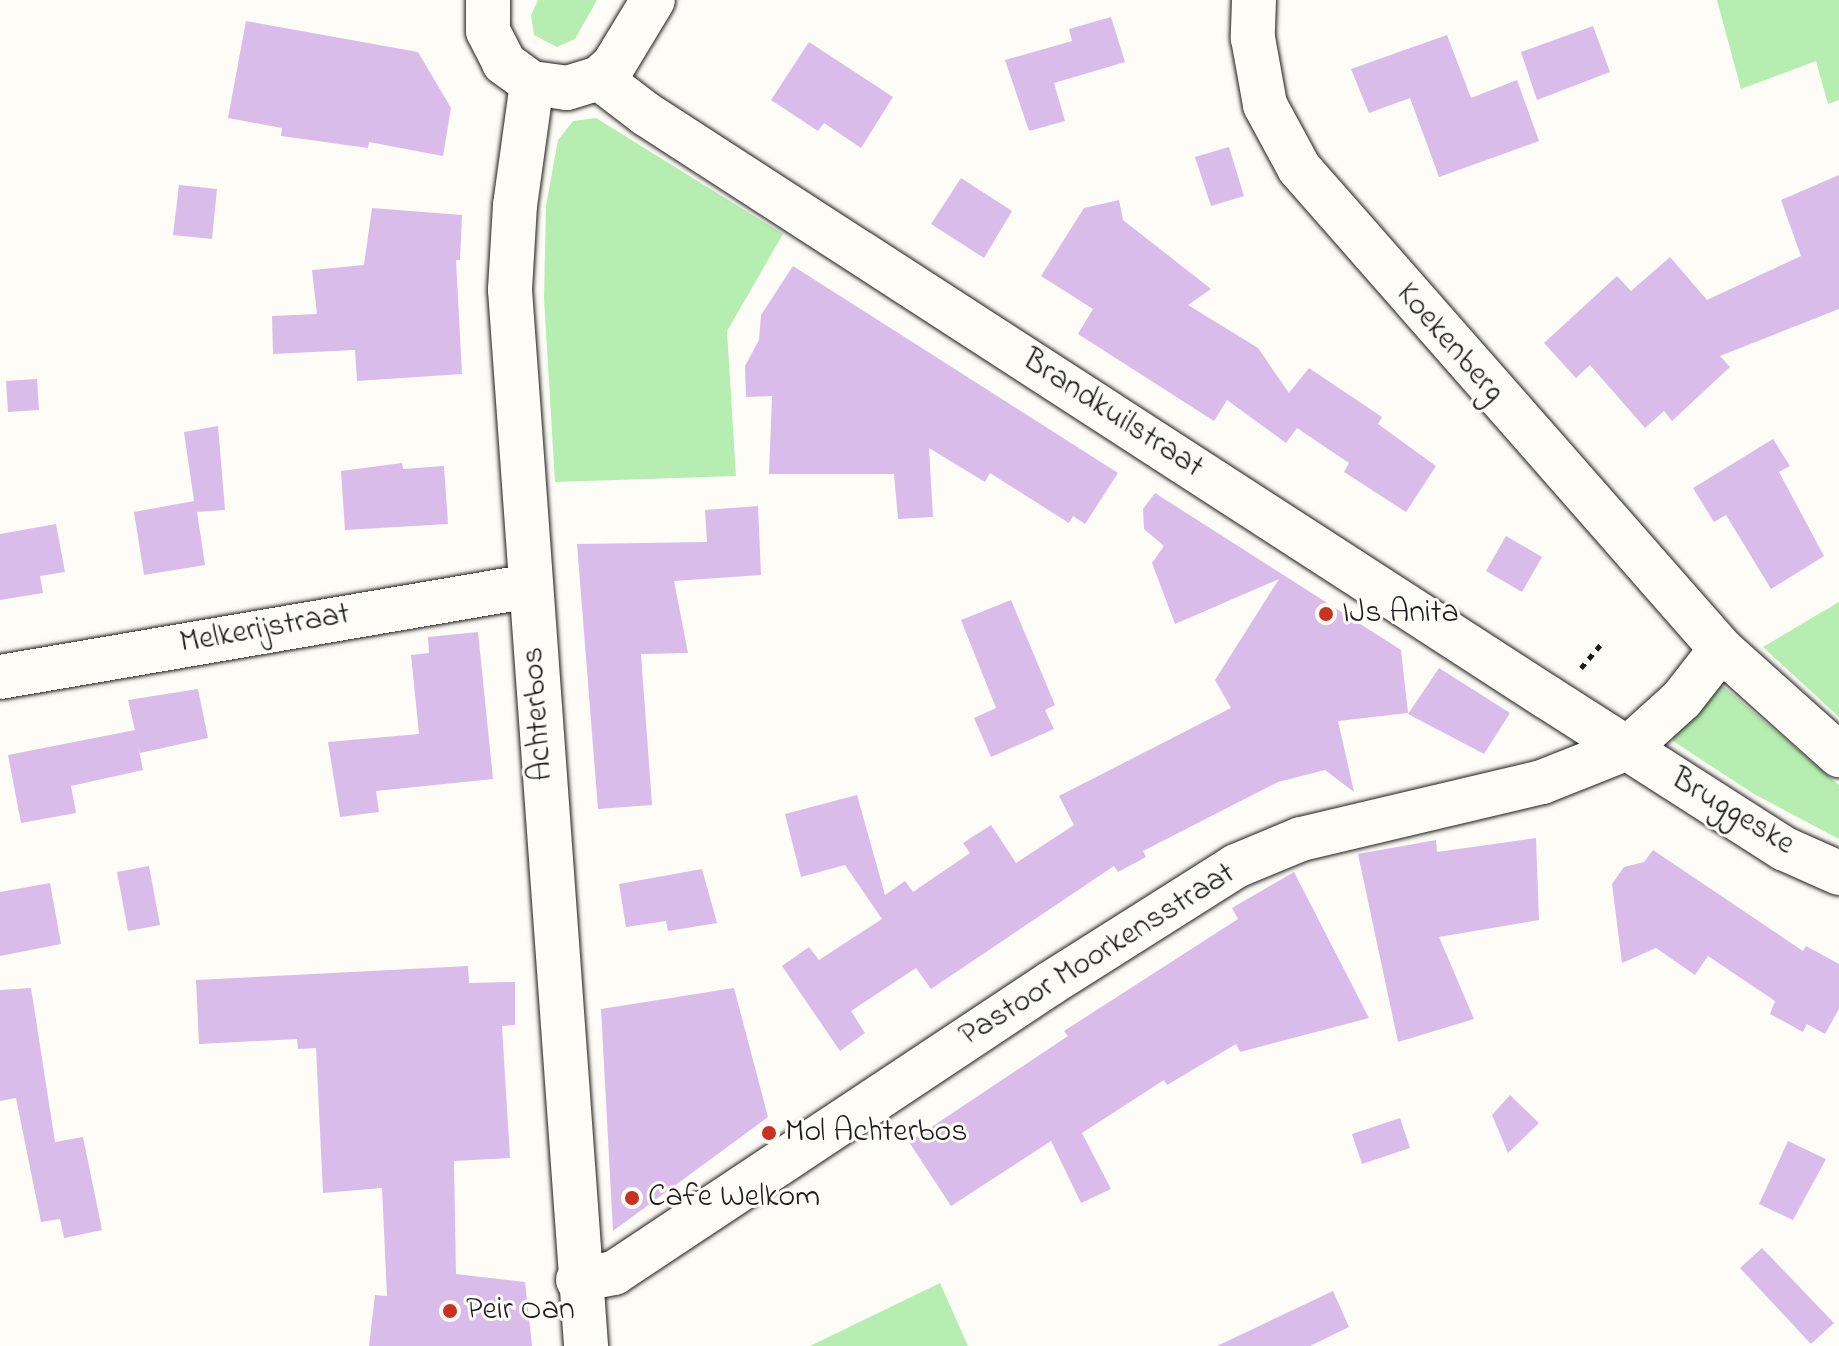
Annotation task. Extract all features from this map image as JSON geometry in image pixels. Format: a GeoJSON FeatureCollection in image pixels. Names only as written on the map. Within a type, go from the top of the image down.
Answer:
{"type":"FeatureCollection","features":[{"type":"Feature","properties":{"kind":"street"},"geometry":{"type":"LineString","coordinates":[[488,0],[494,48],[517,75],[532,83],[567,88],[599,78],[624,52],[653,0]]}},
{"type":"Feature","properties":{"kind":"street","name":"Koekenberg"},"geometry":{"type":"LineString","coordinates":[[1254,0],[1253,38],[1265,105],[1299,168],[1721,649]]}},
{"type":"Feature","properties":{"kind":"street","name":"Brandkuilstraat"},"geometry":{"type":"LineString","coordinates":[[599,78],[646,114],[1628,748]]}},
{"type":"Feature","properties":{"kind":"street","name":"Achterbos"},"geometry":{"type":"LineString","coordinates":[[532,83],[515,205],[510,290],[578,1280],[586,1346]]}},
{"type":"Feature","properties":{"kind":"street","name":"Melkerijstraat"},"geometry":{"type":"LineString","coordinates":[[0,677],[530,586]]}},
{"type":"Feature","properties":{"kind":"street"},"geometry":{"type":"LineString","coordinates":[[1721,649],[1839,755]]}},
{"type":"Feature","properties":{"kind":"street","name":"Pastoor Moorkensstraat"},"geometry":{"type":"LineString","coordinates":[[578,1280],[614,1273],[1101,950],[1236,866],[1301,839],[1542,782],[1628,748],[1682,699],[1721,649]]}},
{"type":"Feature","properties":{"kind":"street","name":"Bruggeske"},"geometry":{"type":"LineString","coordinates":[[1628,748],[1785,849],[1839,873]]}},
{"type":"Feature","properties":{"kind":"green space"},"geometry":{"type":"Polygon","coordinates":[[[538,0],[597,0],[575,39],[557,47],[534,35],[531,15],[538,0]]]}},
{"type":"Feature","properties":{"kind":"green space"},"geometry":{"type":"Polygon","coordinates":[[[1717,0],[1839,0],[1839,100],[1828,104],[1816,61],[1741,89],[1717,0]]]}},
{"type":"Feature","properties":{"kind":"green space"},"geometry":{"type":"Polygon","coordinates":[[[596,118],[783,234],[727,331],[736,476],[555,482],[544,298],[546,206],[558,140],[573,121],[596,118]]]}},
{"type":"Feature","properties":{"kind":"green space"},"geometry":{"type":"Polygon","coordinates":[[[1839,602],[1839,717],[1763,647],[1839,602]]]}},
{"type":"Feature","properties":{"kind":"green space"},"geometry":{"type":"Polygon","coordinates":[[[1717,681],[1839,785],[1839,839],[1754,794],[1673,741],[1674,723],[1717,681]]]}},
{"type":"Feature","properties":{"kind":"green space"},"geometry":{"type":"Polygon","coordinates":[[[940,1283],[968,1346],[810,1346],[940,1283]]]}},
{"type":"Feature","properties":{"kind":"building"},"geometry":{"type":"Polygon","coordinates":[[[1111,17],[1125,62],[1054,83],[1065,121],[1029,131],[1005,60],[1072,41],[1069,29],[1111,17]]]}},
{"type":"Feature","properties":{"kind":"building"},"geometry":{"type":"Polygon","coordinates":[[[246,21],[418,52],[451,108],[443,156],[369,142],[368,148],[281,136],[282,128],[228,118],[246,21]]]}},
{"type":"Feature","properties":{"kind":"building"},"geometry":{"type":"Polygon","coordinates":[[[1593,26],[1610,72],[1537,100],[1521,52],[1593,26]]]}},
{"type":"Feature","properties":{"kind":"building"},"geometry":{"type":"Polygon","coordinates":[[[1447,35],[1471,98],[1517,80],[1539,141],[1439,177],[1410,98],[1369,113],[1351,69],[1447,35]]]}},
{"type":"Feature","properties":{"kind":"building"},"geometry":{"type":"Polygon","coordinates":[[[809,42],[893,97],[861,148],[824,123],[818,131],[771,100],[809,42]]]}},
{"type":"Feature","properties":{"kind":"building"},"geometry":{"type":"Polygon","coordinates":[[[1229,147],[1244,196],[1211,206],[1195,157],[1229,147]]]}},
{"type":"Feature","properties":{"kind":"building"},"geometry":{"type":"Polygon","coordinates":[[[1839,175],[1839,309],[1720,356],[1730,367],[1672,421],[1664,411],[1645,428],[1590,365],[1576,378],[1544,343],[1617,276],[1631,291],[1670,257],[1707,300],[1801,256],[1781,200],[1839,175]]]}},
{"type":"Feature","properties":{"kind":"building"},"geometry":{"type":"Polygon","coordinates":[[[961,178],[1012,211],[984,258],[931,224],[961,178]]]}},
{"type":"Feature","properties":{"kind":"building"},"geometry":{"type":"Polygon","coordinates":[[[179,185],[217,189],[212,239],[173,235],[179,185]]]}},
{"type":"Feature","properties":{"kind":"building"},"geometry":{"type":"Polygon","coordinates":[[[1119,200],[1123,220],[1211,289],[1188,305],[1258,348],[1289,393],[1309,368],[1382,417],[1378,424],[1436,466],[1406,512],[1344,472],[1349,463],[1297,428],[1286,443],[1227,400],[1214,421],[1078,334],[1093,309],[1041,276],[1084,208],[1119,200]]]}},
{"type":"Feature","properties":{"kind":"building"},"geometry":{"type":"Polygon","coordinates":[[[372,208],[462,215],[460,260],[456,260],[462,374],[357,381],[355,350],[273,354],[272,316],[317,314],[312,270],[364,265],[372,208]]]}},
{"type":"Feature","properties":{"kind":"building"},"geometry":{"type":"Polygon","coordinates":[[[793,266],[1118,473],[1085,524],[1073,516],[1069,523],[990,473],[985,482],[929,448],[933,517],[898,519],[894,474],[769,474],[772,396],[746,397],[745,366],[759,340],[761,315],[793,266]]]}},
{"type":"Feature","properties":{"kind":"building"},"geometry":{"type":"Polygon","coordinates":[[[37,379],[39,410],[8,412],[6,381],[37,379]]]}},
{"type":"Feature","properties":{"kind":"building"},"geometry":{"type":"Polygon","coordinates":[[[218,426],[225,510],[197,512],[205,565],[144,575],[134,512],[194,501],[184,432],[218,426]]]}},
{"type":"Feature","properties":{"kind":"building"},"geometry":{"type":"Polygon","coordinates":[[[1773,439],[1790,466],[1779,472],[1824,556],[1771,589],[1726,515],[1714,522],[1693,488],[1773,439]]]}},
{"type":"Feature","properties":{"kind":"building"},"geometry":{"type":"Polygon","coordinates":[[[402,463],[403,469],[444,466],[448,524],[345,530],[341,471],[402,463]]]}},
{"type":"Feature","properties":{"kind":"building"},"geometry":{"type":"Polygon","coordinates":[[[1155,493],[1401,650],[1408,713],[1338,721],[1354,792],[1325,770],[1278,782],[1143,851],[1146,857],[1118,872],[1114,866],[931,989],[916,968],[851,1011],[865,1033],[840,1051],[782,966],[809,947],[819,960],[882,919],[845,865],[801,877],[785,814],[857,795],[885,895],[905,881],[913,892],[970,853],[963,843],[991,825],[1016,863],[1074,825],[1059,796],[1231,708],[1215,680],[1279,579],[1175,624],[1152,563],[1164,546],[1144,529],[1143,509],[1155,493]]]}},
{"type":"Feature","properties":{"kind":"building"},"geometry":{"type":"Polygon","coordinates":[[[758,506],[761,575],[674,581],[688,653],[641,654],[652,805],[598,809],[577,544],[707,542],[705,510],[758,506]]]}},
{"type":"Feature","properties":{"kind":"building"},"geometry":{"type":"Polygon","coordinates":[[[56,524],[65,572],[40,576],[43,593],[0,600],[0,534],[56,524]]]}},
{"type":"Feature","properties":{"kind":"building"},"geometry":{"type":"Polygon","coordinates":[[[1506,536],[1542,557],[1522,592],[1486,571],[1506,536]]]}},
{"type":"Feature","properties":{"kind":"building"},"geometry":{"type":"Polygon","coordinates":[[[1011,600],[1055,705],[1045,710],[1054,729],[991,757],[974,718],[996,708],[961,620],[1011,600]]]}},
{"type":"Feature","properties":{"kind":"building"},"geometry":{"type":"Polygon","coordinates":[[[478,632],[493,779],[376,791],[379,812],[340,817],[328,742],[419,734],[411,655],[429,653],[428,637],[478,632]]]}},
{"type":"Feature","properties":{"kind":"building"},"geometry":{"type":"Polygon","coordinates":[[[1439,668],[1510,713],[1484,754],[1408,714],[1439,668]]]}},
{"type":"Feature","properties":{"kind":"building"},"geometry":{"type":"Polygon","coordinates":[[[198,689],[208,738],[140,753],[138,745],[143,770],[71,786],[76,813],[21,823],[8,755],[135,730],[128,700],[198,689]]]}},
{"type":"Feature","properties":{"kind":"building"},"geometry":{"type":"Polygon","coordinates":[[[1536,838],[1539,920],[1439,937],[1474,1019],[1398,1042],[1358,854],[1436,840],[1437,852],[1536,838]]]}},
{"type":"Feature","properties":{"kind":"building"},"geometry":{"type":"Polygon","coordinates":[[[1653,850],[1803,951],[1806,946],[1839,964],[1839,1009],[1825,1034],[1807,1024],[1803,1032],[1770,1014],[1775,1001],[1708,956],[1695,975],[1656,948],[1622,963],[1612,884],[1624,867],[1644,862],[1653,850]]]}},
{"type":"Feature","properties":{"kind":"building"},"geometry":{"type":"Polygon","coordinates":[[[149,866],[160,925],[128,931],[117,872],[149,866]]]}},
{"type":"Feature","properties":{"kind":"building"},"geometry":{"type":"Polygon","coordinates":[[[702,869],[717,923],[668,931],[666,921],[626,927],[619,884],[702,869]]]}},
{"type":"Feature","properties":{"kind":"building"},"geometry":{"type":"Polygon","coordinates":[[[1294,872],[1369,1018],[1240,1052],[1236,1044],[1167,1085],[1164,1080],[1082,1133],[1111,1189],[1081,1203],[1051,1141],[951,1206],[909,1142],[1068,1036],[1064,1031],[1238,919],[1232,908],[1294,872]]]}},
{"type":"Feature","properties":{"kind":"building"},"geometry":{"type":"Polygon","coordinates":[[[50,883],[61,944],[0,956],[0,892],[50,883]]]}},
{"type":"Feature","properties":{"kind":"building"},"geometry":{"type":"Polygon","coordinates":[[[468,966],[469,983],[515,982],[515,1025],[502,1026],[510,1158],[454,1161],[456,1274],[525,1282],[532,1346],[369,1346],[375,1295],[387,1296],[382,1188],[323,1193],[316,1048],[298,1049],[297,1039],[199,1044],[196,980],[468,966]]]}},
{"type":"Feature","properties":{"kind":"building"},"geometry":{"type":"Polygon","coordinates":[[[31,988],[55,1142],[83,1137],[102,1230],[64,1238],[60,1219],[41,1222],[16,1098],[0,1101],[0,990],[31,988]]]}},
{"type":"Feature","properties":{"kind":"building"},"geometry":{"type":"Polygon","coordinates":[[[734,988],[768,1117],[613,1231],[601,1009],[734,988]]]}},
{"type":"Feature","properties":{"kind":"building"},"geometry":{"type":"Polygon","coordinates":[[[1510,1095],[1539,1123],[1508,1153],[1492,1115],[1510,1095]]]}},
{"type":"Feature","properties":{"kind":"building"},"geometry":{"type":"Polygon","coordinates":[[[1400,1118],[1410,1148],[1362,1164],[1352,1134],[1400,1118]]]}},
{"type":"Feature","properties":{"kind":"building"},"geometry":{"type":"Polygon","coordinates":[[[1788,1141],[1826,1159],[1793,1220],[1759,1204],[1788,1141]]]}},
{"type":"Feature","properties":{"kind":"building"},"geometry":{"type":"Polygon","coordinates":[[[1762,1248],[1834,1323],[1811,1344],[1740,1268],[1762,1248]]]}},
{"type":"Feature","properties":{"kind":"building"},"geometry":{"type":"Polygon","coordinates":[[[1333,1291],[1349,1327],[1310,1346],[1217,1346],[1333,1291]]]}},
{"type":"Feature","properties":{"kind":"place","name":"IJs Anita"},"geometry":{"type":"Point","coordinates":[1326,614]}},
{"type":"Feature","properties":{"kind":"place","name":"Mol Achterbos"},"geometry":{"type":"Point","coordinates":[769,1133]}},
{"type":"Feature","properties":{"kind":"place","name":"Cafe Welkom"},"geometry":{"type":"Point","coordinates":[632,1198]}},
{"type":"Feature","properties":{"kind":"place","name":"Peir Oan"},"geometry":{"type":"Point","coordinates":[450,1311]}}]}
